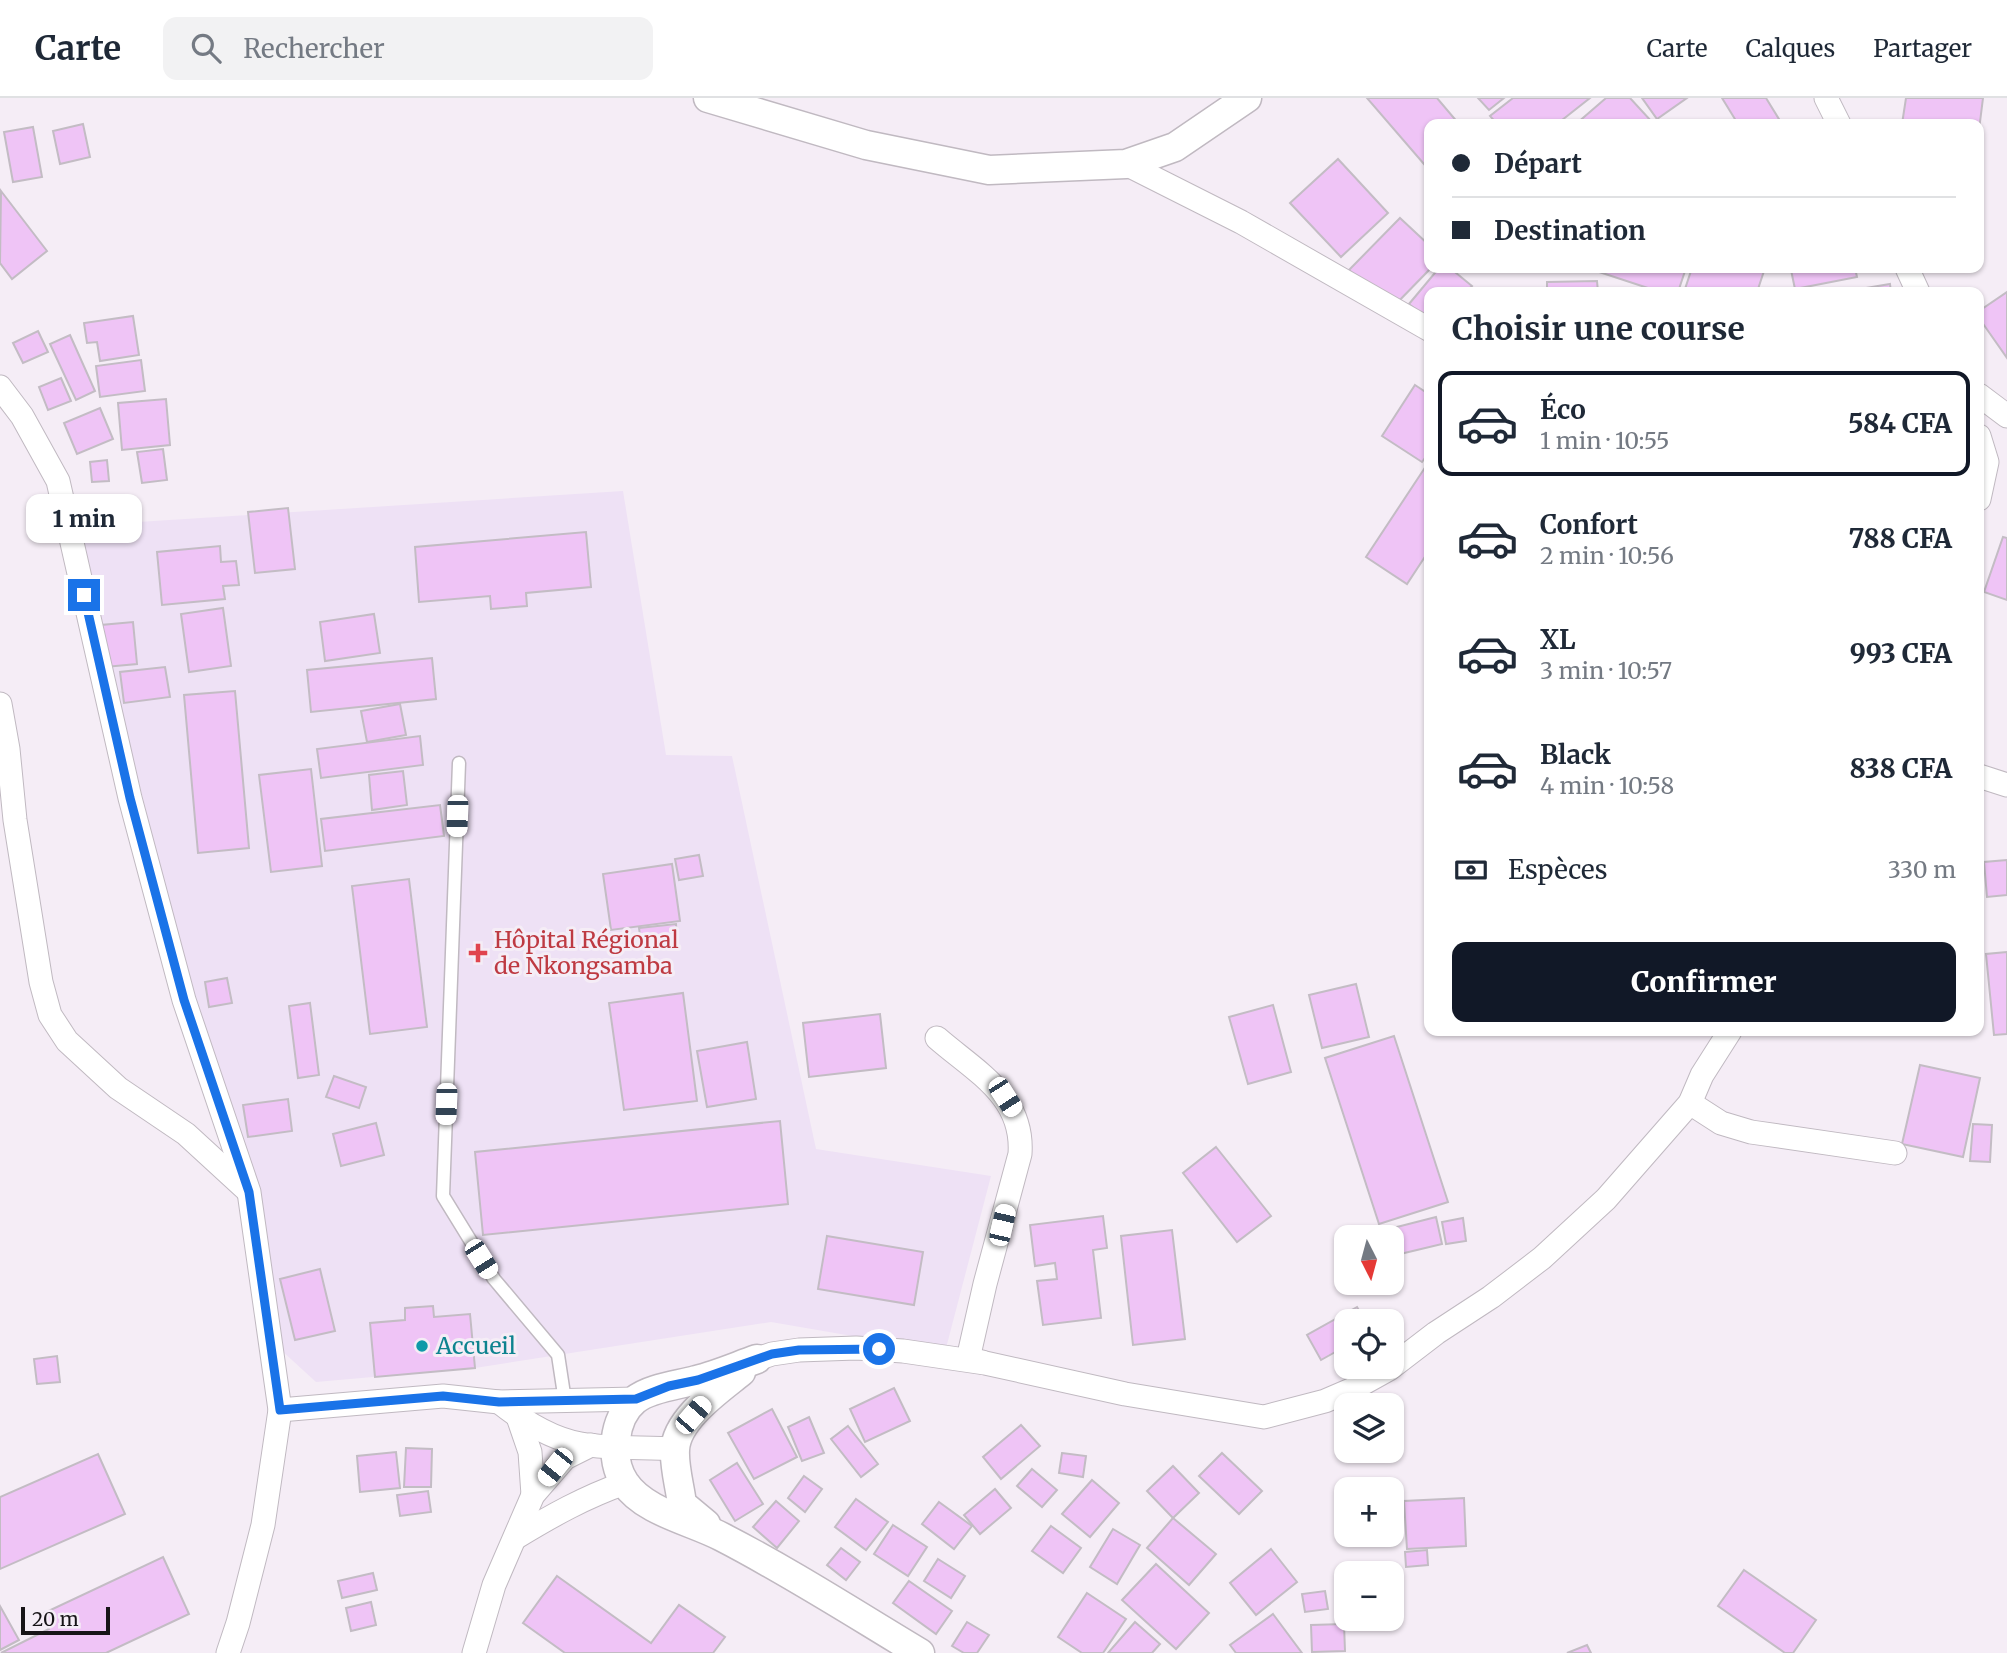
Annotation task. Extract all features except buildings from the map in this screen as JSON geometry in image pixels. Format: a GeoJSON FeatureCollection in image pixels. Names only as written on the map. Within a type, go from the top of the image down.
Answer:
{"type":"FeatureCollection","features":[{"type":"Feature","properties":{"kind":"street"},"geometry":{"type":"LineString","coordinates":[[708,98],[866,145],[989,170],[1126,164],[1175,147],[1247,98]]}},
{"type":"Feature","properties":{"kind":"street"},"geometry":{"type":"LineString","coordinates":[[1826,98],[1836,119]]}},
{"type":"Feature","properties":{"kind":"street"},"geometry":{"type":"LineString","coordinates":[[1126,164],[1241,222],[1424,327]]}},
{"type":"Feature","properties":{"kind":"street"},"geometry":{"type":"LineString","coordinates":[[0,387],[22,416],[58,481],[130,798],[180,986],[249,1192],[280,1410],[263,1525],[228,1653]]}},
{"type":"Feature","properties":{"kind":"street"},"geometry":{"type":"LineString","coordinates":[[1984,399],[2007,416]]}},
{"type":"Feature","properties":{"kind":"street"},"geometry":{"type":"LineString","coordinates":[[1984,452],[1987,462],[1984,476]]}},
{"type":"Feature","properties":{"kind":"street"},"geometry":{"type":"LineString","coordinates":[[0,704],[41,982],[50,1015],[67,1041],[118,1088],[186,1135],[249,1192]]}},
{"type":"Feature","properties":{"kind":"street"},"geometry":{"type":"LineString","coordinates":[[1984,778],[2007,785]]}},
{"type":"Feature","properties":{"kind":"street"},"geometry":{"type":"LineString","coordinates":[[937,1038],[1005,1097],[1015,1113],[1022,1135],[1020,1154],[968,1359],[1125,1394],[1264,1417],[1325,1401],[1389,1369],[1542,1258],[1606,1199],[1690,1103],[1702,1075],[1727,1036]]}},
{"type":"Feature","properties":{"kind":"street"},"geometry":{"type":"LineString","coordinates":[[1690,1103],[1721,1123],[1751,1132],[1895,1153]]}},
{"type":"Feature","properties":{"kind":"street"},"geometry":{"type":"LineString","coordinates":[[280,1410],[443,1396],[499,1402],[636,1399],[772,1354],[799,1350],[856,1348],[903,1351],[985,1363]]}},
{"type":"Feature","properties":{"kind":"street"},"geometry":{"type":"LineString","coordinates":[[722,1536],[682,1504],[675,1449],[681,1428],[704,1402],[757,1359]]}},
{"type":"Feature","properties":{"kind":"street"},"geometry":{"type":"LineString","coordinates":[[474,1653],[494,1585],[533,1495],[565,1458],[603,1445],[636,1399]]}},
{"type":"Feature","properties":{"kind":"street"},"geometry":{"type":"LineString","coordinates":[[499,1402],[518,1417],[545,1431],[579,1443],[675,1449]]}},
{"type":"Feature","properties":{"kind":"street"},"geometry":{"type":"LineString","coordinates":[[518,1417],[530,1452],[533,1495]]}},
{"type":"Feature","properties":{"kind":"street"},"geometry":{"type":"LineString","coordinates":[[603,1445],[625,1483],[643,1502],[722,1536],[920,1653]]}},
{"type":"Feature","properties":{"kind":"street"},"geometry":{"type":"LineString","coordinates":[[515,1538],[591,1494],[625,1483]]}},
{"type":"Feature","properties":{"kind":"lane"},"geometry":{"type":"LineString","coordinates":[[459,764],[443,1196],[494,1279],[558,1355],[565,1401]]}},
{"type":"Feature","properties":{"kind":"shaded area","name":"Hôpital Régional de Nkongsamba"},"geometry":{"type":"Polygon","coordinates":[[[623,491],[666,755],[732,756],[816,1149],[991,1176],[945,1352],[771,1322],[475,1368],[316,1382],[281,1350],[75,526],[623,491]]]}},
{"type":"Feature","properties":{"kind":"place","name":"Hôpital Régional de Nkongsamba"},"geometry":{"type":"Point","coordinates":[478,953]}},
{"type":"Feature","properties":{"kind":"place","name":"Accueil"},"geometry":{"type":"Point","coordinates":[422,1346]}},
{"type":"Feature","properties":{"kind":"route"},"geometry":{"type":"LineString","coordinates":[[84,595],[130,798],[184,1000],[249,1192],[280,1410],[443,1396],[499,1402],[636,1399],[772,1354],[799,1350],[879,1349]]}}]}
